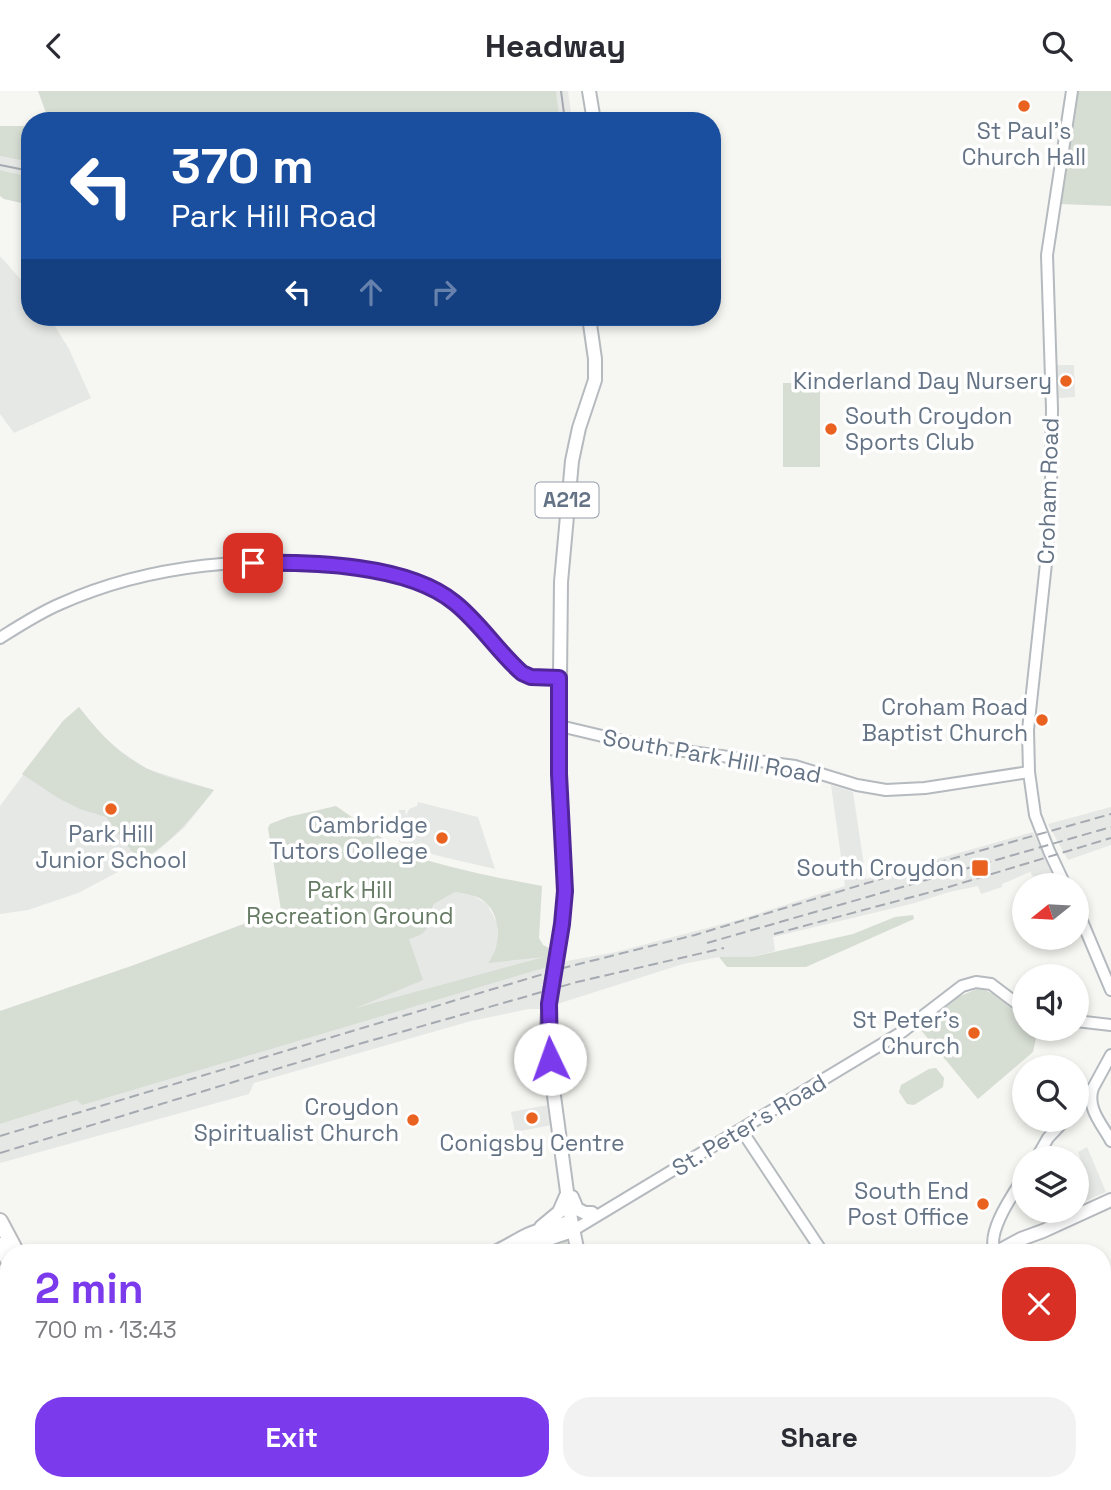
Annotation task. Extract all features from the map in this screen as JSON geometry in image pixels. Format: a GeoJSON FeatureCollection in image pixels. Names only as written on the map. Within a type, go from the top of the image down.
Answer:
{"type":"FeatureCollection","features":[{"type":"Feature","properties":{"kind":"highway"},"geometry":{"type":"LineString","coordinates":[[0,1221],[12,1244]]}},
{"type":"Feature","properties":{"kind":"main road"},"geometry":{"type":"LineString","coordinates":[[589,91],[592,112]]}},
{"type":"Feature","properties":{"kind":"main road","name":"Croham Road"},"geometry":{"type":"LineString","coordinates":[[1059,873],[1035,815],[1029,772],[1028,730],[1047,554],[1051,489],[1052,409],[1047,255],[1072,91]]}},
{"type":"Feature","properties":{"kind":"main road","name":"A212"},"geometry":{"type":"LineString","coordinates":[[576,1244],[547,1026],[565,891],[560,825],[559,615],[568,494],[576,443],[595,373],[590,326]]}},
{"type":"Feature","properties":{"kind":"main road"},"geometry":{"type":"LineString","coordinates":[[0,638],[62,603],[138,578],[223,565],[319,564],[396,576],[426,586],[448,597],[461,608],[522,673],[531,677],[559,678]]}},
{"type":"Feature","properties":{"kind":"main road","name":"South Park Hill Road"},"geometry":{"type":"LineString","coordinates":[[560,726],[640,745],[795,766],[856,785],[886,790],[925,788],[1029,772]]}},
{"type":"Feature","properties":{"kind":"main road"},"geometry":{"type":"LineString","coordinates":[[1089,938],[1111,990]]}},
{"type":"Feature","properties":{"kind":"main road","name":"St. Peter's Road"},"geometry":{"type":"LineString","coordinates":[[572,1226],[607,1211],[902,1032],[964,985],[976,982],[993,985],[1012,1000]]}},
{"type":"Feature","properties":{"kind":"main road"},"geometry":{"type":"LineString","coordinates":[[1089,1022],[1111,1025]]}},
{"type":"Feature","properties":{"kind":"main road"},"geometry":{"type":"LineString","coordinates":[[1089,1092],[1111,1055]]}},
{"type":"Feature","properties":{"kind":"main road"},"geometry":{"type":"LineString","coordinates":[[1093,1088],[1090,1102],[1111,1141]]}},
{"type":"Feature","properties":{"kind":"main road"},"geometry":{"type":"LineString","coordinates":[[743,1128],[746,1137],[817,1244]]}},
{"type":"Feature","properties":{"kind":"main road"},"geometry":{"type":"LineString","coordinates":[[567,1187],[577,1209],[592,1213]]}},
{"type":"Feature","properties":{"kind":"main road"},"geometry":{"type":"LineString","coordinates":[[532,1233],[561,1209],[567,1187]]}},
{"type":"Feature","properties":{"kind":"main road"},"geometry":{"type":"LineString","coordinates":[[992,1244],[1012,1197]]}},
{"type":"Feature","properties":{"kind":"main road"},"geometry":{"type":"LineString","coordinates":[[1012,1244],[1111,1200]]}},
{"type":"Feature","properties":{"kind":"main road","name":"St. Peter's Road"},"geometry":{"type":"LineString","coordinates":[[572,1226],[592,1213],[613,1206]]}},
{"type":"Feature","properties":{"kind":"main road"},"geometry":{"type":"LineString","coordinates":[[513,1244],[532,1233],[572,1226]]}},
{"type":"Feature","properties":{"kind":"main road"},"geometry":{"type":"LineString","coordinates":[[532,1244],[572,1226]]}},
{"type":"Feature","properties":{"kind":"shaded area"},"geometry":{"type":"Polygon","coordinates":[[[556,91],[568,91],[571,112],[559,112],[556,91]]]}},
{"type":"Feature","properties":{"kind":"shaded area"},"geometry":{"type":"Polygon","coordinates":[[[0,156],[21,160],[21,175],[0,170],[0,156]]]}},
{"type":"Feature","properties":{"kind":"shaded area"},"geometry":{"type":"Polygon","coordinates":[[[0,256],[21,280],[21,326],[55,326],[69,349],[91,398],[14,433],[0,414],[0,256]]]}},
{"type":"Feature","properties":{"kind":"shaded area","name":"Kinderland Day Nursery"},"geometry":{"type":"Polygon","coordinates":[[[1057,365],[1074,365],[1075,397],[1058,398],[1057,365]]]}},
{"type":"Feature","properties":{"kind":"shaded area","name":"Park Hill Junior School"},"geometry":{"type":"Polygon","coordinates":[[[79,707],[99,733],[147,769],[214,790],[184,828],[156,852],[78,893],[28,910],[0,914],[0,806],[63,721],[79,707]]]}},
{"type":"Feature","properties":{"kind":"shaded area"},"geometry":{"type":"Polygon","coordinates":[[[831,785],[853,792],[866,879],[1033,832],[1051,873],[1012,873],[1012,880],[1002,884],[1002,887],[981,894],[978,886],[773,937],[775,951],[752,957],[719,957],[683,964],[554,1005],[562,962],[616,952],[738,920],[845,886],[831,785]]]}},
{"type":"Feature","properties":{"kind":"shaded area","name":"Cambridge Tutors College"},"geometry":{"type":"Polygon","coordinates":[[[418,802],[478,817],[495,869],[435,855],[399,842],[399,810],[405,810],[406,816],[409,809],[417,806],[418,802]]]}},
{"type":"Feature","properties":{"kind":"shaded area"},"geometry":{"type":"Polygon","coordinates":[[[1111,807],[1111,845],[1068,860],[1048,824],[1111,807]]]}},
{"type":"Feature","properties":{"kind":"shaded area"},"geometry":{"type":"Polygon","coordinates":[[[455,892],[472,895],[487,904],[497,923],[497,942],[493,957],[488,962],[550,955],[541,1009],[471,1021],[254,1083],[249,1094],[0,1163],[0,1124],[77,1100],[100,1070],[184,1043],[422,980],[409,939],[431,922],[434,904],[455,892]]]}},
{"type":"Feature","properties":{"kind":"shaded area","name":"Conigsby Centre"},"geometry":{"type":"Polygon","coordinates":[[[548,1105],[552,1125],[515,1132],[511,1112],[548,1105]]]}},
{"type":"Feature","properties":{"kind":"shaded area"},"geometry":{"type":"Polygon","coordinates":[[[1089,1152],[1106,1192],[1089,1199],[1089,1152]]]}},
{"type":"Feature","properties":{"kind":"green space"},"geometry":{"type":"Polygon","coordinates":[[[38,91],[556,91],[559,112],[46,112],[38,91]]]}},
{"type":"Feature","properties":{"kind":"green space"},"geometry":{"type":"Polygon","coordinates":[[[1077,91],[1111,91],[1111,206],[1060,204],[1077,91]]]}},
{"type":"Feature","properties":{"kind":"green space"},"geometry":{"type":"Polygon","coordinates":[[[0,126],[21,126],[21,160],[0,156],[0,126]]]}},
{"type":"Feature","properties":{"kind":"green space"},"geometry":{"type":"Polygon","coordinates":[[[0,170],[21,175],[21,203],[0,196],[0,170]]]}},
{"type":"Feature","properties":{"kind":"green space"},"geometry":{"type":"Polygon","coordinates":[[[783,383],[820,383],[820,467],[783,467],[783,383]]]}},
{"type":"Feature","properties":{"kind":"green space"},"geometry":{"type":"Polygon","coordinates":[[[79,707],[126,756],[162,775],[214,790],[171,838],[139,861],[106,817],[80,809],[58,798],[22,774],[63,721],[79,707]]]}},
{"type":"Feature","properties":{"kind":"green space","name":"Park Hill Recreation Ground"},"geometry":{"type":"Polygon","coordinates":[[[336,806],[385,840],[384,845],[462,870],[542,886],[539,938],[543,945],[551,949],[547,967],[82,1105],[77,1100],[0,1124],[0,1011],[281,910],[268,828],[270,824],[336,806]],[[455,892],[434,904],[426,930],[409,939],[423,980],[356,1008],[544,957],[488,963],[495,950],[498,933],[492,910],[484,901],[472,895],[455,892]]]}},
{"type":"Feature","properties":{"kind":"green space"},"geometry":{"type":"Polygon","coordinates":[[[913,915],[914,919],[806,967],[727,967],[719,957],[752,957],[853,934],[895,917],[913,915]]]}},
{"type":"Feature","properties":{"kind":"green space"},"geometry":{"type":"Polygon","coordinates":[[[977,989],[996,996],[1012,1009],[1012,1041],[1035,1041],[1029,1055],[1012,1055],[1012,1070],[978,1099],[920,1029],[958,997],[977,989]]]}},
{"type":"Feature","properties":{"kind":"green space"},"geometry":{"type":"Polygon","coordinates":[[[936,1068],[944,1078],[943,1087],[914,1105],[907,1104],[899,1092],[901,1085],[929,1069],[936,1068]]]}},
{"type":"Feature","properties":{"kind":"tram line"},"geometry":{"type":"LineString","coordinates":[[561,91],[564,112]]}},
{"type":"Feature","properties":{"kind":"tram line"},"geometry":{"type":"LineString","coordinates":[[0,165],[21,169]]}},
{"type":"Feature","properties":{"kind":"railway"},"geometry":{"type":"LineString","coordinates":[[0,1136],[567,967],[695,935],[1111,814]]}},
{"type":"Feature","properties":{"kind":"railway"},"geometry":{"type":"LineString","coordinates":[[707,943],[1111,827]]}},
{"type":"Feature","properties":{"kind":"railway"},"geometry":{"type":"LineString","coordinates":[[774,934],[942,889],[1111,838]]}},
{"type":"Feature","properties":{"kind":"railway"},"geometry":{"type":"LineString","coordinates":[[0,1153],[352,1046],[577,982],[724,948]]}},
{"type":"Feature","properties":{"kind":"place","name":"St Paul's Church Hall"},"geometry":{"type":"Point","coordinates":[1024,106]}},
{"type":"Feature","properties":{"kind":"place","name":"Kinderland Day Nursery"},"geometry":{"type":"Point","coordinates":[1066,381]}},
{"type":"Feature","properties":{"kind":"place","name":"South Croydon Sports Club"},"geometry":{"type":"Point","coordinates":[831,429]}},
{"type":"Feature","properties":{"kind":"place","name":"Croham Road Baptist Church"},"geometry":{"type":"Point","coordinates":[1042,720]}},
{"type":"Feature","properties":{"kind":"place","name":"Park Hill Junior School"},"geometry":{"type":"Point","coordinates":[111,809]}},
{"type":"Feature","properties":{"kind":"place","name":"Cambridge Tutors College"},"geometry":{"type":"Point","coordinates":[442,838]}},
{"type":"Feature","properties":{"kind":"place","name":"South Croydon"},"geometry":{"type":"Point","coordinates":[980,868]}},
{"type":"Feature","properties":{"kind":"place","name":"St Peter's Church"},"geometry":{"type":"Point","coordinates":[974,1033]}},
{"type":"Feature","properties":{"kind":"place","name":"Conigsby Centre"},"geometry":{"type":"Point","coordinates":[532,1118]}},
{"type":"Feature","properties":{"kind":"place","name":"Croydon Spiritualist Church"},"geometry":{"type":"Point","coordinates":[413,1120]}},
{"type":"Feature","properties":{"kind":"place","name":"South End Post Office"},"geometry":{"type":"Point","coordinates":[983,1204]}},
{"type":"Feature","properties":{"kind":"route"},"geometry":{"type":"LineString","coordinates":[[253,563],[340,566],[418,582],[448,597],[461,608],[522,673],[531,677],[559,678],[560,825],[565,891],[547,1026],[550,1059]]}}]}
